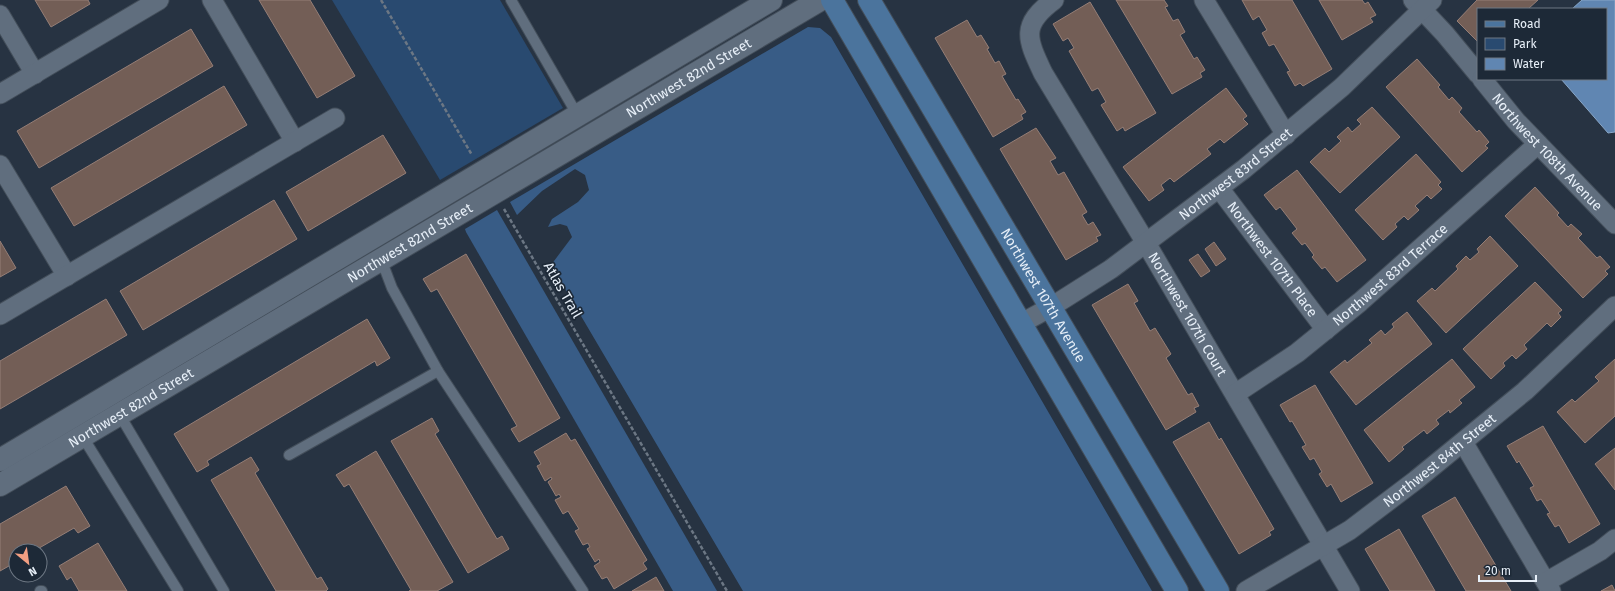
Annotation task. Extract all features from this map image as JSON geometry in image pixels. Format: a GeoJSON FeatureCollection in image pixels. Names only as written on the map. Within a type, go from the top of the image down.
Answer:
{"type":"FeatureCollection","features":[{"type":"Feature","properties":{"kind":"main road"},"geometry":{"type":"LineString","coordinates":[[832,0],[1177,591]]}},
{"type":"Feature","properties":{"kind":"main road","name":"Northwest 107th Avenue"},"geometry":{"type":"LineString","coordinates":[[869,0],[1218,591]]}},
{"type":"Feature","properties":{"kind":"street"},"geometry":{"type":"LineString","coordinates":[[0,94],[159,0]]}},
{"type":"Feature","properties":{"kind":"street"},"geometry":{"type":"LineString","coordinates":[[212,0],[295,142]]}},
{"type":"Feature","properties":{"kind":"street","name":"Northwest 82nd Street"},"geometry":{"type":"LineString","coordinates":[[0,460],[108,394],[771,0]]}},
{"type":"Feature","properties":{"kind":"street","name":"Northwest 82nd Street"},"geometry":{"type":"LineString","coordinates":[[0,485],[820,0]]}},
{"type":"Feature","properties":{"kind":"street","name":"Northwest 107th Court"},"geometry":{"type":"LineString","coordinates":[[1054,0],[1042,8],[1033,20],[1029,36],[1032,50],[1043,73],[1146,243],[1350,591]]}},
{"type":"Feature","properties":{"kind":"street"},"geometry":{"type":"LineString","coordinates":[[1204,0],[1286,134]]}},
{"type":"Feature","properties":{"kind":"street"},"geometry":{"type":"LineString","coordinates":[[1423,2],[1477,73]]}},
{"type":"Feature","properties":{"kind":"street","name":"Northwest 83rd Street"},"geometry":{"type":"LineString","coordinates":[[1020,324],[1091,283],[1244,169],[1342,87],[1423,2]]}},
{"type":"Feature","properties":{"kind":"street"},"geometry":{"type":"LineString","coordinates":[[0,15],[35,74]]}},
{"type":"Feature","properties":{"kind":"street","name":"Northwest 108th Avenue"},"geometry":{"type":"LineString","coordinates":[[1483,80],[1516,121],[1615,224]]}},
{"type":"Feature","properties":{"kind":"street"},"geometry":{"type":"LineString","coordinates":[[0,315],[335,118]]}},
{"type":"Feature","properties":{"kind":"street","name":"Northwest 83rd Terrace"},"geometry":{"type":"LineString","coordinates":[[1235,394],[1297,353],[1360,302],[1538,144]]}},
{"type":"Feature","properties":{"kind":"street"},"geometry":{"type":"LineString","coordinates":[[0,165],[67,276]]}},
{"type":"Feature","properties":{"kind":"street","name":"Northwest 107th Place"},"geometry":{"type":"LineString","coordinates":[[1219,188],[1326,330]]}},
{"type":"Feature","properties":{"kind":"street","name":"Northwest 84th Street"},"geometry":{"type":"LineString","coordinates":[[1246,591],[1350,530],[1416,480],[1525,391],[1615,306]]}},
{"type":"Feature","properties":{"kind":"street"},"geometry":{"type":"LineString","coordinates":[[1463,442],[1549,586],[1615,539]]}},
{"type":"Feature","properties":{"kind":"lane"},"geometry":{"type":"LineString","coordinates":[[511,0],[578,116]]}},
{"type":"Feature","properties":{"kind":"lane"},"geometry":{"type":"LineString","coordinates":[[381,259],[392,288],[438,371],[583,591]]}},
{"type":"Feature","properties":{"kind":"lane"},"geometry":{"type":"LineString","coordinates":[[289,455],[438,371]]}},
{"type":"Feature","properties":{"kind":"lane"},"geometry":{"type":"LineString","coordinates":[[108,394],[224,591]]}},
{"type":"Feature","properties":{"kind":"lane"},"geometry":{"type":"LineString","coordinates":[[70,417],[178,591]]}},
{"type":"Feature","properties":{"kind":"path"},"geometry":{"type":"LineString","coordinates":[[381,0],[482,173]]}},
{"type":"Feature","properties":{"kind":"path","name":"Atlas Trail"},"geometry":{"type":"LineString","coordinates":[[494,192],[727,591]]}},
{"type":"Feature","properties":{"kind":"green space"},"geometry":{"type":"Polygon","coordinates":[[[332,0],[500,0],[563,108],[440,180],[332,0]]]}},
{"type":"Feature","properties":{"kind":"shaded area"},"geometry":{"type":"Polygon","coordinates":[[[808,27],[820,28],[831,37],[1152,591],[743,591],[551,265],[572,237],[567,226],[560,224],[548,227],[552,219],[578,202],[589,190],[585,175],[575,169],[542,191],[517,215],[510,202],[808,27]]]}},
{"type":"Feature","properties":{"kind":"shaded area"},"geometry":{"type":"Polygon","coordinates":[[[497,210],[717,591],[673,591],[466,232],[465,229],[497,210]]]}},
{"type":"Feature","properties":{"kind":"water"},"geometry":{"type":"Polygon","coordinates":[[[1582,0],[1615,0],[1615,132],[1608,133],[1562,80],[1607,80],[1607,8],[1573,8],[1582,0]]]}},
{"type":"Feature","properties":{"kind":"building"},"geometry":{"type":"Polygon","coordinates":[[[35,0],[88,0],[90,4],[51,27],[35,0]]]}},
{"type":"Feature","properties":{"kind":"building"},"geometry":{"type":"Polygon","coordinates":[[[259,0],[310,0],[355,76],[317,98],[259,0]]]}},
{"type":"Feature","properties":{"kind":"building"},"geometry":{"type":"Polygon","coordinates":[[[1116,0],[1164,0],[1168,6],[1165,7],[1173,21],[1178,19],[1185,32],[1180,35],[1194,59],[1197,57],[1205,70],[1200,73],[1202,77],[1172,94],[1116,0]]]}},
{"type":"Feature","properties":{"kind":"building"},"geometry":{"type":"Polygon","coordinates":[[[1242,0],[1292,0],[1332,69],[1303,86],[1300,83],[1295,86],[1287,72],[1290,71],[1274,44],[1269,46],[1262,33],[1267,30],[1259,16],[1253,20],[1242,0]]]}},
{"type":"Feature","properties":{"kind":"building"},"geometry":{"type":"Polygon","coordinates":[[[1319,0],[1362,0],[1365,4],[1368,2],[1376,15],[1370,18],[1373,22],[1342,40],[1319,0]]]}},
{"type":"Feature","properties":{"kind":"building"},"geometry":{"type":"Polygon","coordinates":[[[1477,0],[1538,0],[1529,8],[1477,8],[1477,41],[1457,21],[1477,0]]]}},
{"type":"Feature","properties":{"kind":"building"},"geometry":{"type":"Polygon","coordinates":[[[1090,2],[1156,113],[1125,131],[1123,127],[1117,131],[1101,105],[1106,102],[1098,88],[1092,91],[1069,51],[1074,48],[1068,38],[1063,41],[1053,24],[1090,2]]]}},
{"type":"Feature","properties":{"kind":"building"},"geometry":{"type":"Polygon","coordinates":[[[967,20],[977,37],[981,35],[989,48],[987,49],[995,63],[999,61],[1006,74],[1002,76],[1016,100],[1018,99],[1026,112],[1021,115],[1023,119],[993,137],[935,38],[967,20]]]}},
{"type":"Feature","properties":{"kind":"building"},"geometry":{"type":"Polygon","coordinates":[[[191,29],[213,66],[39,168],[17,131],[191,29]]]}},
{"type":"Feature","properties":{"kind":"building"},"geometry":{"type":"Polygon","coordinates":[[[1417,59],[1440,85],[1438,87],[1449,100],[1452,97],[1462,108],[1459,112],[1477,132],[1479,130],[1489,142],[1485,146],[1488,148],[1462,172],[1386,87],[1417,59]]]}},
{"type":"Feature","properties":{"kind":"building"},"geometry":{"type":"Polygon","coordinates":[[[224,86],[247,125],[74,226],[51,188],[224,86]]]}},
{"type":"Feature","properties":{"kind":"building"},"geometry":{"type":"Polygon","coordinates":[[[1226,88],[1247,116],[1243,119],[1248,124],[1224,143],[1220,139],[1207,149],[1211,154],[1174,182],[1170,178],[1161,185],[1164,190],[1149,201],[1123,167],[1226,88]]]}},
{"type":"Feature","properties":{"kind":"building"},"geometry":{"type":"Polygon","coordinates":[[[1372,107],[1400,137],[1340,193],[1310,162],[1325,148],[1329,152],[1341,141],[1337,137],[1348,127],[1352,132],[1361,124],[1357,120],[1372,107]]]}},
{"type":"Feature","properties":{"kind":"building"},"geometry":{"type":"Polygon","coordinates":[[[1036,128],[1056,158],[1050,161],[1058,175],[1064,172],[1087,212],[1082,215],[1088,225],[1093,222],[1101,235],[1096,237],[1098,241],[1066,260],[1000,149],[1036,128]]]}},
{"type":"Feature","properties":{"kind":"building"},"geometry":{"type":"Polygon","coordinates":[[[383,135],[406,173],[308,231],[286,192],[383,135]]]}},
{"type":"Feature","properties":{"kind":"building"},"geometry":{"type":"Polygon","coordinates":[[[1416,154],[1441,182],[1438,185],[1442,189],[1431,199],[1427,195],[1415,206],[1419,210],[1408,220],[1404,216],[1395,224],[1397,227],[1383,240],[1355,210],[1416,154]]]}},
{"type":"Feature","properties":{"kind":"building"},"geometry":{"type":"Polygon","coordinates":[[[1297,170],[1366,260],[1337,282],[1325,267],[1322,269],[1312,257],[1314,255],[1305,243],[1302,245],[1292,233],[1297,229],[1280,207],[1276,210],[1264,195],[1297,170]]]}},
{"type":"Feature","properties":{"kind":"building"},"geometry":{"type":"Polygon","coordinates":[[[1535,187],[1559,213],[1557,215],[1568,227],[1571,224],[1582,234],[1578,238],[1597,258],[1600,256],[1610,267],[1605,271],[1608,274],[1583,298],[1505,216],[1535,187]]]}},
{"type":"Feature","properties":{"kind":"building"},"geometry":{"type":"Polygon","coordinates":[[[274,200],[297,239],[143,330],[120,291],[274,200]]]}},
{"type":"Feature","properties":{"kind":"building"},"geometry":{"type":"Polygon","coordinates":[[[1490,236],[1518,266],[1446,333],[1417,301],[1432,288],[1435,291],[1458,269],[1456,266],[1466,256],[1470,260],[1479,252],[1477,249],[1490,236]]]}},
{"type":"Feature","properties":{"kind":"building"},"geometry":{"type":"Polygon","coordinates":[[[0,241],[16,268],[0,277],[0,241]]]}},
{"type":"Feature","properties":{"kind":"building"},"geometry":{"type":"Polygon","coordinates":[[[1214,242],[1226,259],[1216,266],[1205,249],[1214,242]]]}},
{"type":"Feature","properties":{"kind":"building"},"geometry":{"type":"Polygon","coordinates":[[[466,254],[560,418],[519,442],[511,429],[517,426],[437,289],[431,292],[423,279],[466,254]]]}},
{"type":"Feature","properties":{"kind":"building"},"geometry":{"type":"Polygon","coordinates":[[[1198,254],[1210,271],[1201,277],[1189,260],[1198,254]]]}},
{"type":"Feature","properties":{"kind":"building"},"geometry":{"type":"Polygon","coordinates":[[[1535,282],[1562,310],[1558,313],[1561,317],[1551,327],[1547,323],[1524,345],[1527,349],[1516,359],[1512,355],[1503,363],[1505,366],[1491,379],[1463,349],[1535,282]]]}},
{"type":"Feature","properties":{"kind":"building"},"geometry":{"type":"Polygon","coordinates":[[[1128,284],[1138,301],[1134,303],[1150,331],[1155,328],[1171,354],[1166,358],[1188,395],[1192,393],[1199,406],[1194,408],[1196,412],[1166,430],[1092,305],[1128,284]]]}},
{"type":"Feature","properties":{"kind":"building"},"geometry":{"type":"Polygon","coordinates":[[[106,299],[127,335],[0,409],[0,361],[106,299]]]}},
{"type":"Feature","properties":{"kind":"building"},"geometry":{"type":"Polygon","coordinates":[[[1407,312],[1432,344],[1356,405],[1330,372],[1345,360],[1347,363],[1372,343],[1369,340],[1381,330],[1385,335],[1394,327],[1392,324],[1407,312]]]}},
{"type":"Feature","properties":{"kind":"building"},"geometry":{"type":"Polygon","coordinates":[[[367,319],[390,358],[377,366],[375,361],[207,461],[209,465],[197,472],[174,434],[367,319]]]}},
{"type":"Feature","properties":{"kind":"building"},"geometry":{"type":"Polygon","coordinates":[[[1452,359],[1475,387],[1459,400],[1462,403],[1450,413],[1449,410],[1436,420],[1439,424],[1427,434],[1424,430],[1402,447],[1404,449],[1389,462],[1364,430],[1452,359]]]}},
{"type":"Feature","properties":{"kind":"building"},"geometry":{"type":"Polygon","coordinates":[[[1615,359],[1615,416],[1585,443],[1557,412],[1572,399],[1575,402],[1599,381],[1595,377],[1615,359]]]}},
{"type":"Feature","properties":{"kind":"building"},"geometry":{"type":"Polygon","coordinates":[[[1315,385],[1373,483],[1341,502],[1331,484],[1327,487],[1319,474],[1322,472],[1314,458],[1310,460],[1302,447],[1306,445],[1292,421],[1290,422],[1280,405],[1315,385]]]}},
{"type":"Feature","properties":{"kind":"building"},"geometry":{"type":"Polygon","coordinates":[[[432,418],[439,431],[435,434],[497,539],[502,536],[509,549],[468,573],[391,441],[432,418]]]}},
{"type":"Feature","properties":{"kind":"building"},"geometry":{"type":"Polygon","coordinates":[[[1209,422],[1219,440],[1221,438],[1274,529],[1269,532],[1271,535],[1239,554],[1173,442],[1209,422]]]}},
{"type":"Feature","properties":{"kind":"building"},"geometry":{"type":"Polygon","coordinates":[[[1543,426],[1600,524],[1569,543],[1559,525],[1555,527],[1547,514],[1550,513],[1541,499],[1537,501],[1530,488],[1534,486],[1519,461],[1517,463],[1507,446],[1543,426]]]}},
{"type":"Feature","properties":{"kind":"building"},"geometry":{"type":"Polygon","coordinates":[[[566,433],[571,441],[575,439],[647,560],[643,563],[647,569],[614,589],[607,577],[602,579],[594,566],[600,562],[599,559],[595,562],[587,549],[590,547],[588,543],[583,545],[575,531],[579,529],[568,511],[563,514],[555,500],[561,497],[559,494],[556,496],[548,482],[552,479],[551,477],[545,481],[537,466],[541,464],[534,452],[566,433]]]}},
{"type":"Feature","properties":{"kind":"building"},"geometry":{"type":"Polygon","coordinates":[[[1615,448],[1615,490],[1595,464],[1615,448]]]}},
{"type":"Feature","properties":{"kind":"building"},"geometry":{"type":"Polygon","coordinates":[[[376,451],[453,582],[437,591],[409,591],[411,590],[349,484],[344,487],[336,475],[376,451]]]}},
{"type":"Feature","properties":{"kind":"building"},"geometry":{"type":"Polygon","coordinates":[[[251,457],[259,470],[255,473],[317,579],[321,577],[328,589],[326,591],[276,591],[211,480],[251,457]]]}},
{"type":"Feature","properties":{"kind":"building"},"geometry":{"type":"Polygon","coordinates":[[[66,486],[90,526],[78,533],[74,528],[48,543],[8,543],[8,566],[0,571],[0,524],[66,486]]]}},
{"type":"Feature","properties":{"kind":"building"},"geometry":{"type":"Polygon","coordinates":[[[1455,497],[1511,591],[1466,591],[1422,516],[1455,497]]]}},
{"type":"Feature","properties":{"kind":"building"},"geometry":{"type":"Polygon","coordinates":[[[1399,529],[1435,591],[1390,591],[1365,549],[1399,529]]]}},
{"type":"Feature","properties":{"kind":"building"},"geometry":{"type":"Polygon","coordinates":[[[98,543],[127,591],[79,591],[71,577],[67,580],[59,566],[98,543]]]}},
{"type":"Feature","properties":{"kind":"building"},"geometry":{"type":"Polygon","coordinates":[[[656,577],[664,591],[632,591],[656,577]]]}},
{"type":"Feature","properties":{"kind":"building"},"geometry":{"type":"Polygon","coordinates":[[[1612,585],[1615,591],[1601,591],[1612,585]]]}}]}
